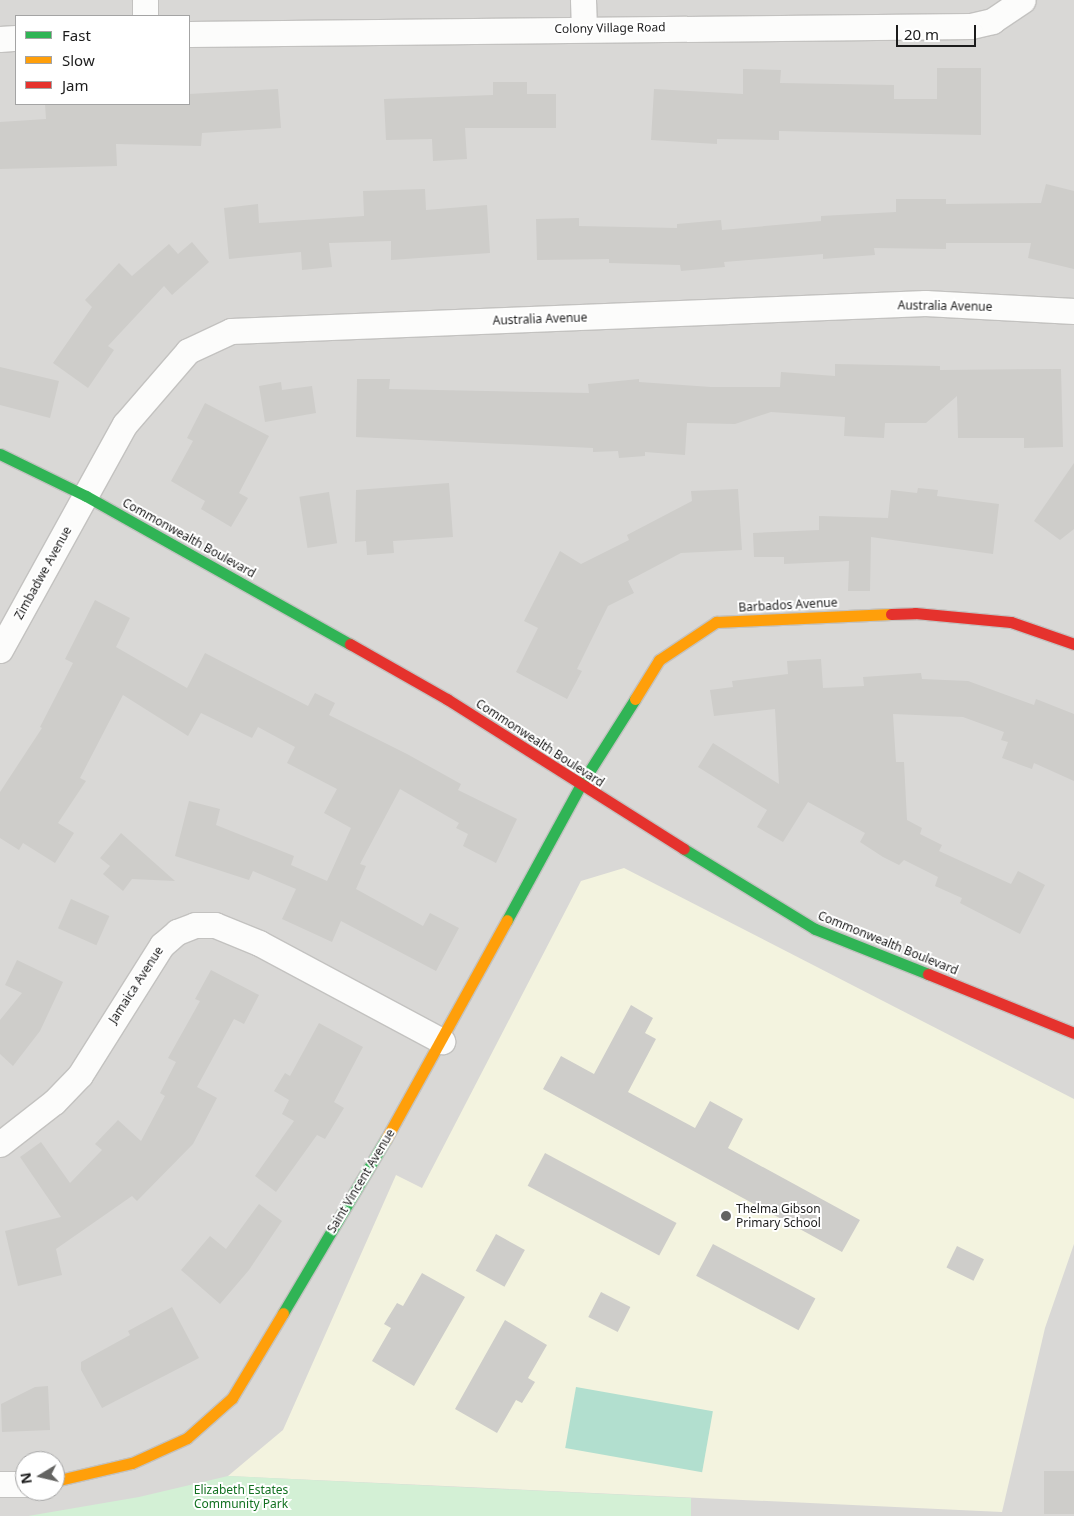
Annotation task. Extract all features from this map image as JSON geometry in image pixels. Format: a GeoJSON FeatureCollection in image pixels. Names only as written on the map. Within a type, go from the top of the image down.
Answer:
{"type":"FeatureCollection","features":[{"type":"Feature","properties":{"kind":"street"},"geometry":{"type":"LineString","coordinates":[[145,0],[145,15]]}},
{"type":"Feature","properties":{"kind":"street"},"geometry":{"type":"LineString","coordinates":[[583,0],[584,28]]}},
{"type":"Feature","properties":{"kind":"street","name":"Colony Village Road"},"geometry":{"type":"LineString","coordinates":[[190,34],[584,28],[971,26],[992,21],[1023,0]]}},
{"type":"Feature","properties":{"kind":"street"},"geometry":{"type":"LineString","coordinates":[[0,39],[15,38]]}},
{"type":"Feature","properties":{"kind":"street","name":"Australia Avenue"},"geometry":{"type":"LineString","coordinates":[[86,496],[125,424],[155,388],[188,351],[231,331],[925,303],[1074,311]]}},
{"type":"Feature","properties":{"kind":"street","name":"Commonwealth Boulevard"},"geometry":{"type":"LineString","coordinates":[[0,454],[86,496],[447,698],[580,786],[815,929],[1074,1033]]}},
{"type":"Feature","properties":{"kind":"street","name":"Zimbadwe Avenue"},"geometry":{"type":"LineString","coordinates":[[0,650],[86,496]]}},
{"type":"Feature","properties":{"kind":"street","name":"Barbados Avenue"},"geometry":{"type":"LineString","coordinates":[[580,786],[659,660],[716,622],[915,613],[1011,622],[1074,644]]}},
{"type":"Feature","properties":{"kind":"street","name":"Saint Vincent Avenue"},"geometry":{"type":"LineString","coordinates":[[65,1478],[132,1463],[187,1438],[232,1398],[442,1041],[580,786]]}},
{"type":"Feature","properties":{"kind":"street","name":"Jamaica Avenue"},"geometry":{"type":"LineString","coordinates":[[0,1144],[54,1102],[80,1074],[162,945],[176,932],[195,925],[215,925],[259,942],[442,1041]]}},
{"type":"Feature","properties":{"kind":"street"},"geometry":{"type":"LineString","coordinates":[[0,1484],[15,1484]]}},
{"type":"Feature","properties":{"kind":"shaded area"},"geometry":{"type":"Polygon","coordinates":[[[0,0],[1074,0],[1074,1516],[0,1516],[0,0]]]}},
{"type":"Feature","properties":{"kind":"shaded area","name":"Thelma Gibson Primary School"},"geometry":{"type":"Polygon","coordinates":[[[624,868],[1074,1099],[1074,1244],[1045,1328],[1002,1512],[228,1476],[283,1430],[396,1175],[422,1188],[581,881],[624,868]]]}},
{"type":"Feature","properties":{"kind":"green space"},"geometry":{"type":"Polygon","coordinates":[[[576,1387],[713,1411],[702,1472],[565,1448],[576,1387]]]}},
{"type":"Feature","properties":{"kind":"green space","name":"Elizabeth Estates Community Park"},"geometry":{"type":"Polygon","coordinates":[[[228,1476],[691,1498],[691,1516],[28,1516],[139,1497],[228,1476]]]}},
{"type":"Feature","properties":{"kind":"building"},"geometry":{"type":"Polygon","coordinates":[[[937,68],[981,68],[981,135],[779,131],[779,140],[717,139],[717,144],[651,140],[654,89],[743,94],[743,69],[781,70],[780,83],[894,85],[894,99],[937,99],[937,68]]]}},
{"type":"Feature","properties":{"kind":"building"},"geometry":{"type":"Polygon","coordinates":[[[493,82],[527,82],[527,94],[556,94],[556,128],[465,128],[467,159],[433,161],[432,139],[386,140],[384,99],[493,95],[493,82]]]}},
{"type":"Feature","properties":{"kind":"building"},"geometry":{"type":"Polygon","coordinates":[[[278,89],[281,128],[202,133],[201,146],[116,144],[117,166],[0,169],[0,122],[46,119],[45,105],[190,105],[190,94],[278,89]]]}},
{"type":"Feature","properties":{"kind":"building"},"geometry":{"type":"Polygon","coordinates":[[[1046,184],[1074,191],[1074,269],[1028,258],[1031,243],[946,243],[946,249],[874,248],[875,255],[823,259],[823,254],[724,262],[725,267],[681,271],[680,265],[609,263],[609,259],[537,260],[536,219],[579,218],[579,226],[677,228],[677,224],[721,220],[722,230],[821,221],[821,216],[896,212],[896,199],[946,199],[946,204],[1041,203],[1046,184]]]}},
{"type":"Feature","properties":{"kind":"building"},"geometry":{"type":"Polygon","coordinates":[[[425,189],[426,210],[487,205],[490,253],[391,260],[391,241],[329,243],[332,267],[302,270],[301,252],[229,259],[224,208],[258,204],[259,223],[364,216],[363,191],[425,189]]]}},
{"type":"Feature","properties":{"kind":"building"},"geometry":{"type":"Polygon","coordinates":[[[192,242],[209,262],[172,295],[164,286],[108,346],[114,350],[88,388],[53,363],[92,307],[85,300],[119,263],[132,276],[169,244],[178,254],[192,242]]]}},
{"type":"Feature","properties":{"kind":"building"},"geometry":{"type":"Polygon","coordinates":[[[835,364],[940,366],[940,370],[1061,369],[1063,447],[1024,448],[1024,438],[958,438],[957,396],[926,423],[885,423],[884,438],[844,436],[845,417],[771,412],[735,424],[687,423],[685,455],[645,452],[645,456],[619,458],[618,451],[593,452],[593,448],[356,437],[357,379],[390,379],[389,389],[589,393],[588,384],[639,379],[639,382],[711,387],[780,387],[781,372],[835,376],[835,364]]]}},
{"type":"Feature","properties":{"kind":"building"},"geometry":{"type":"Polygon","coordinates":[[[0,367],[59,381],[50,418],[0,405],[0,367]]]}},
{"type":"Feature","properties":{"kind":"building"},"geometry":{"type":"Polygon","coordinates":[[[281,382],[282,390],[312,386],[316,413],[265,422],[259,386],[281,382]]]}},
{"type":"Feature","properties":{"kind":"building"},"geometry":{"type":"Polygon","coordinates":[[[205,403],[269,436],[239,493],[248,498],[231,527],[201,509],[205,501],[171,481],[193,441],[187,438],[205,403]]]}},
{"type":"Feature","properties":{"kind":"building"},"geometry":{"type":"Polygon","coordinates":[[[1074,463],[1074,529],[1060,540],[1034,521],[1074,463]]]}},
{"type":"Feature","properties":{"kind":"building"},"geometry":{"type":"Polygon","coordinates":[[[449,483],[453,537],[393,541],[394,553],[367,555],[366,541],[355,542],[356,490],[449,483]]]}},
{"type":"Feature","properties":{"kind":"building"},"geometry":{"type":"Polygon","coordinates":[[[918,488],[938,490],[937,496],[999,504],[993,554],[871,537],[870,591],[848,591],[849,561],[784,564],[784,557],[754,557],[753,533],[819,530],[819,516],[888,518],[891,490],[917,493],[918,488]]]}},
{"type":"Feature","properties":{"kind":"building"},"geometry":{"type":"Polygon","coordinates":[[[738,489],[742,550],[681,553],[628,581],[634,593],[608,606],[577,669],[582,671],[567,699],[516,672],[538,628],[524,621],[560,551],[581,564],[629,540],[627,535],[692,501],[691,491],[738,489]]]}},
{"type":"Feature","properties":{"kind":"building"},"geometry":{"type":"Polygon","coordinates":[[[329,492],[337,543],[308,548],[299,497],[329,492]]]}},
{"type":"Feature","properties":{"kind":"building"},"geometry":{"type":"Polygon","coordinates":[[[95,600],[130,618],[116,647],[187,688],[205,653],[308,706],[315,693],[335,703],[329,715],[407,754],[461,784],[458,790],[517,819],[496,863],[463,846],[468,834],[456,828],[459,823],[400,789],[360,864],[366,866],[356,889],[423,926],[430,913],[459,928],[436,971],[341,921],[332,942],[282,919],[296,889],[253,871],[249,880],[175,856],[189,801],[220,809],[216,825],[294,856],[291,865],[327,881],[351,828],[324,813],[337,789],[287,763],[295,747],[258,727],[252,738],[201,713],[188,736],[123,695],[80,778],[86,781],[58,823],[74,833],[55,863],[23,843],[19,850],[0,838],[0,792],[42,728],[40,727],[73,663],[65,659],[95,600]]]}},
{"type":"Feature","properties":{"kind":"building"},"geometry":{"type":"Polygon","coordinates":[[[821,659],[823,688],[864,686],[863,677],[921,673],[922,679],[968,681],[1034,705],[1036,699],[1074,714],[1074,781],[1034,763],[1032,769],[1002,758],[1008,742],[1001,740],[1004,732],[963,717],[893,714],[896,762],[904,762],[907,820],[922,828],[920,834],[942,845],[939,851],[1011,884],[1018,871],[1045,885],[1020,934],[960,903],[962,898],[935,886],[938,877],[904,860],[899,865],[883,857],[860,842],[865,833],[808,802],[783,842],[757,827],[767,810],[698,767],[713,743],[779,784],[775,709],[714,716],[710,690],[733,687],[732,681],[788,674],[787,661],[821,659]]]}},
{"type":"Feature","properties":{"kind":"building"},"geometry":{"type":"Polygon","coordinates":[[[121,833],[175,881],[132,879],[123,891],[103,874],[110,866],[100,858],[121,833]]]}},
{"type":"Feature","properties":{"kind":"building"},"geometry":{"type":"Polygon","coordinates":[[[71,899],[109,916],[96,945],[58,928],[71,899]]]}},
{"type":"Feature","properties":{"kind":"building"},"geometry":{"type":"Polygon","coordinates":[[[17,960],[63,982],[40,1031],[13,1066],[0,1054],[0,1020],[22,993],[5,985],[17,960]]]}},
{"type":"Feature","properties":{"kind":"building"},"geometry":{"type":"Polygon","coordinates":[[[211,970],[259,995],[244,1024],[234,1019],[197,1087],[217,1098],[193,1144],[137,1201],[132,1196],[56,1249],[62,1275],[18,1286],[5,1231],[61,1217],[20,1157],[41,1142],[70,1183],[102,1150],[95,1144],[118,1120],[141,1141],[165,1096],[160,1093],[176,1062],[168,1058],[200,1001],[195,999],[211,970]]]}},
{"type":"Feature","properties":{"kind":"building"},"geometry":{"type":"Polygon","coordinates":[[[631,1005],[653,1018],[645,1033],[656,1039],[628,1092],[695,1128],[710,1101],[743,1119],[728,1148],[860,1220],[842,1252],[543,1089],[561,1056],[594,1074],[631,1005]]]}},
{"type":"Feature","properties":{"kind":"building"},"geometry":{"type":"Polygon","coordinates":[[[319,1023],[363,1047],[334,1102],[344,1108],[325,1139],[317,1135],[276,1192],[255,1176],[294,1121],[282,1114],[289,1100],[274,1091],[285,1073],[290,1076],[319,1023]]]}},
{"type":"Feature","properties":{"kind":"building"},"geometry":{"type":"Polygon","coordinates":[[[545,1153],[677,1223],[659,1256],[528,1186],[545,1153]]]}},
{"type":"Feature","properties":{"kind":"building"},"geometry":{"type":"Polygon","coordinates":[[[259,1204],[282,1221],[249,1270],[220,1304],[181,1270],[210,1236],[226,1249],[259,1204]]]}},
{"type":"Feature","properties":{"kind":"building"},"geometry":{"type":"Polygon","coordinates":[[[496,1234],[525,1250],[505,1287],[476,1271],[496,1234]]]}},
{"type":"Feature","properties":{"kind":"building"},"geometry":{"type":"Polygon","coordinates":[[[713,1244],[815,1298],[799,1330],[696,1276],[713,1244]]]}},
{"type":"Feature","properties":{"kind":"building"},"geometry":{"type":"Polygon","coordinates":[[[957,1246],[984,1259],[973,1281],[946,1268],[957,1246]]]}},
{"type":"Feature","properties":{"kind":"building"},"geometry":{"type":"Polygon","coordinates":[[[422,1273],[465,1297],[414,1386],[372,1361],[391,1328],[384,1324],[397,1303],[403,1306],[422,1273]]]}},
{"type":"Feature","properties":{"kind":"building"},"geometry":{"type":"Polygon","coordinates":[[[601,1292],[630,1307],[618,1332],[588,1317],[601,1292]]]}},
{"type":"Feature","properties":{"kind":"building"},"geometry":{"type":"Polygon","coordinates":[[[172,1307],[199,1358],[102,1408],[81,1370],[81,1362],[130,1335],[128,1331],[172,1307]]]}},
{"type":"Feature","properties":{"kind":"building"},"geometry":{"type":"Polygon","coordinates":[[[505,1320],[547,1345],[528,1378],[535,1382],[522,1403],[516,1400],[497,1433],[455,1409],[505,1320]]]}},
{"type":"Feature","properties":{"kind":"building"},"geometry":{"type":"Polygon","coordinates":[[[48,1386],[50,1430],[2,1432],[1,1404],[35,1387],[48,1386]]]}},
{"type":"Feature","properties":{"kind":"building"},"geometry":{"type":"Polygon","coordinates":[[[1044,1471],[1074,1471],[1074,1514],[1044,1514],[1044,1471]]]}},
{"type":"Feature","properties":{"kind":"traffic: fast"},"geometry":{"type":"LineString","coordinates":[[0,454],[86,496],[350,644]]}},
{"type":"Feature","properties":{"kind":"traffic: fast"},"geometry":{"type":"LineString","coordinates":[[507,920],[580,786],[635,699]]}},
{"type":"Feature","properties":{"kind":"traffic: fast"},"geometry":{"type":"LineString","coordinates":[[684,849],[815,929],[928,974]]}},
{"type":"Feature","properties":{"kind":"traffic: fast"},"geometry":{"type":"LineString","coordinates":[[283,1313],[386,1139]]}},
{"type":"Feature","properties":{"kind":"traffic: slow"},"geometry":{"type":"LineString","coordinates":[[635,699],[659,660],[716,622],[891,614]]}},
{"type":"Feature","properties":{"kind":"traffic: slow"},"geometry":{"type":"LineString","coordinates":[[386,1139],[507,920]]}},
{"type":"Feature","properties":{"kind":"traffic: slow"},"geometry":{"type":"LineString","coordinates":[[65,1479],[132,1463],[187,1438],[232,1398],[283,1313]]}},
{"type":"Feature","properties":{"kind":"traffic: jam"},"geometry":{"type":"LineString","coordinates":[[891,614],[915,613],[1011,622],[1074,644]]}},
{"type":"Feature","properties":{"kind":"traffic: jam"},"geometry":{"type":"LineString","coordinates":[[350,644],[447,699],[684,849]]}},
{"type":"Feature","properties":{"kind":"traffic: jam"},"geometry":{"type":"LineString","coordinates":[[928,974],[1074,1033]]}},
{"type":"Feature","properties":{"kind":"place","name":"Thelma Gibson Primary School"},"geometry":{"type":"Point","coordinates":[726,1216]}}]}
